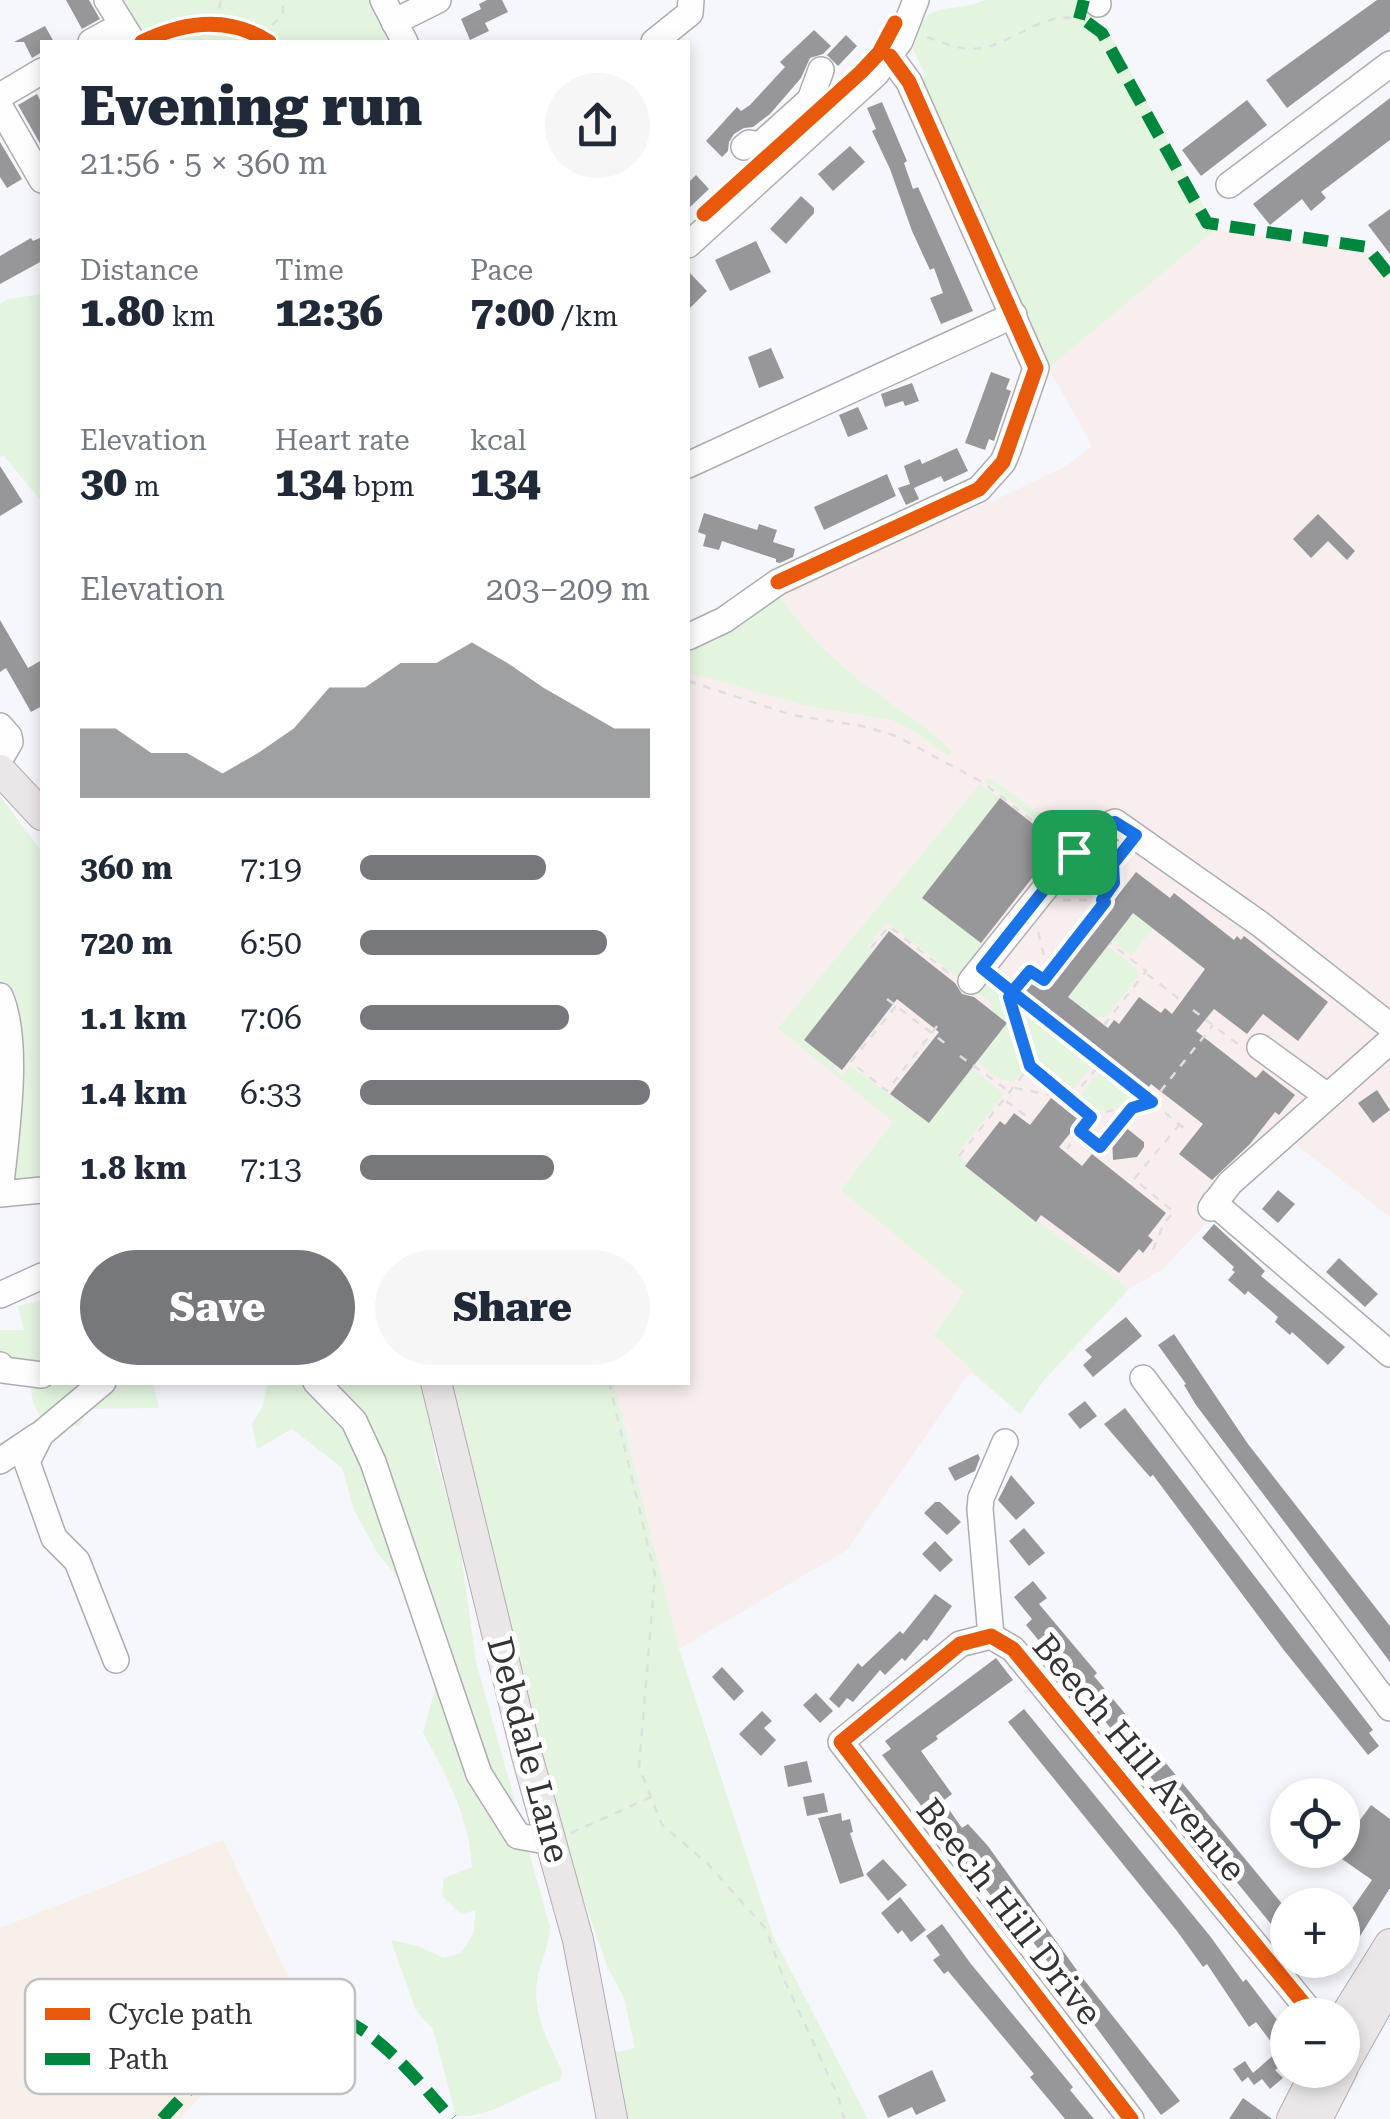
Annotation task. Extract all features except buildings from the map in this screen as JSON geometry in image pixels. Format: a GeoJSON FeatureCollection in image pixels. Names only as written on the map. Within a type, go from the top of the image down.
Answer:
{"type":"FeatureCollection","features":[{"type":"Feature","properties":{"kind":"main road"},"geometry":{"type":"LineString","coordinates":[[0,770],[40,813]]}},
{"type":"Feature","properties":{"kind":"main road","name":"Debdale Lane"},"geometry":{"type":"LineString","coordinates":[[437,1385],[527,1756],[578,1940],[612,2119]]}},
{"type":"Feature","properties":{"kind":"main road"},"geometry":{"type":"LineString","coordinates":[[1360,2013],[1390,1944]]}},
{"type":"Feature","properties":{"kind":"main road"},"geometry":{"type":"LineString","coordinates":[[1360,2026],[1390,1983]]}},
{"type":"Feature","properties":{"kind":"main road"},"geometry":{"type":"LineString","coordinates":[[1292,2119],[1308,2088]]}},
{"type":"Feature","properties":{"kind":"main road"},"geometry":{"type":"LineString","coordinates":[[1317,2119],[1329,2088]]}},
{"type":"Feature","properties":{"kind":"street"},"geometry":{"type":"LineString","coordinates":[[100,40],[127,34],[107,0]]}},
{"type":"Feature","properties":{"kind":"street"},"geometry":{"type":"LineString","coordinates":[[394,21],[438,0]]}},
{"type":"Feature","properties":{"kind":"street"},"geometry":{"type":"LineString","coordinates":[[656,40],[690,13],[691,0]]}},
{"type":"Feature","properties":{"kind":"street"},"geometry":{"type":"LineString","coordinates":[[690,237],[817,130],[890,56],[916,0]]}},
{"type":"Feature","properties":{"kind":"street"},"geometry":{"type":"LineString","coordinates":[[690,636],[724,620],[778,582],[979,489],[1008,450],[1036,368],[909,82],[890,56]]}},
{"type":"Feature","properties":{"kind":"street"},"geometry":{"type":"LineString","coordinates":[[1229,186],[1282,131],[1390,64]]}},
{"type":"Feature","properties":{"kind":"street"},"geometry":{"type":"LineString","coordinates":[[744,148],[749,143],[760,145],[810,100],[821,70]]}},
{"type":"Feature","properties":{"kind":"street"},"geometry":{"type":"LineString","coordinates":[[0,96],[40,72]]}},
{"type":"Feature","properties":{"kind":"street"},"geometry":{"type":"LineString","coordinates":[[0,107],[8,137],[40,177]]}},
{"type":"Feature","properties":{"kind":"street"},"geometry":{"type":"LineString","coordinates":[[798,111],[817,130]]}},
{"type":"Feature","properties":{"kind":"street"},"geometry":{"type":"LineString","coordinates":[[690,464],[1014,314]]}},
{"type":"Feature","properties":{"kind":"street"},"geometry":{"type":"LineString","coordinates":[[0,726],[10,742],[0,758]]}},
{"type":"Feature","properties":{"kind":"street"},"geometry":{"type":"LineString","coordinates":[[968,975],[1034,903],[1090,832],[1115,822],[1136,835],[1174,874],[1260,924],[1390,1026]]}},
{"type":"Feature","properties":{"kind":"street"},"geometry":{"type":"LineString","coordinates":[[0,996],[9,1016],[8,1109],[0,1194],[40,1190]]}},
{"type":"Feature","properties":{"kind":"street"},"geometry":{"type":"LineString","coordinates":[[1390,1041],[1230,1184],[1217,1208],[1390,1354]]}},
{"type":"Feature","properties":{"kind":"street"},"geometry":{"type":"LineString","coordinates":[[1252,1047],[1326,1095]]}},
{"type":"Feature","properties":{"kind":"street"},"geometry":{"type":"LineString","coordinates":[[0,1295],[40,1277]]}},
{"type":"Feature","properties":{"kind":"street"},"geometry":{"type":"LineString","coordinates":[[1143,1378],[1390,1708]]}},
{"type":"Feature","properties":{"kind":"street"},"geometry":{"type":"LineString","coordinates":[[0,1461],[41,1434],[98,1385]]}},
{"type":"Feature","properties":{"kind":"street"},"geometry":{"type":"LineString","coordinates":[[319,1385],[354,1421],[372,1462],[479,1774],[518,1836],[552,1842]]}},
{"type":"Feature","properties":{"kind":"street"},"geometry":{"type":"LineString","coordinates":[[41,1434],[27,1462],[54,1538],[77,1561],[116,1660]]}},
{"type":"Feature","properties":{"kind":"street"},"geometry":{"type":"LineString","coordinates":[[991,1636],[981,1498],[1006,1442]]}},
{"type":"Feature","properties":{"kind":"street","name":"Beech Hill Drive"},"geometry":{"type":"LineString","coordinates":[[991,1636],[960,1644],[841,1742],[1130,2119]]}},
{"type":"Feature","properties":{"kind":"street","name":"Beech Hill Avenue"},"geometry":{"type":"LineString","coordinates":[[991,1636],[1013,1649],[1299,1998]]}},
{"type":"Feature","properties":{"kind":"path"},"geometry":{"type":"LineString","coordinates":[[216,24],[221,0]]}},
{"type":"Feature","properties":{"kind":"path"},"geometry":{"type":"LineString","coordinates":[[195,24],[216,24],[254,35],[283,14],[283,0]]}},
{"type":"Feature","properties":{"kind":"path"},"geometry":{"type":"LineString","coordinates":[[919,34],[964,49],[984,48],[1057,18],[1093,8]]}},
{"type":"Feature","properties":{"kind":"path"},"geometry":{"type":"LineString","coordinates":[[690,683],[792,715],[862,726],[896,736],[982,782],[1074,852]]}},
{"type":"Feature","properties":{"kind":"path"},"geometry":{"type":"LineString","coordinates":[[1102,900],[1114,883],[1113,864],[1136,835]]}},
{"type":"Feature","properties":{"kind":"path"},"geometry":{"type":"LineString","coordinates":[[1048,974],[1034,903],[1102,900]]}},
{"type":"Feature","properties":{"kind":"path"},"geometry":{"type":"LineString","coordinates":[[1089,1116],[1030,1066],[1009,997],[1030,971],[1044,980],[1105,902],[1102,900]]}},
{"type":"Feature","properties":{"kind":"path"},"geometry":{"type":"LineString","coordinates":[[871,948],[889,926],[968,975],[1012,992],[1185,1128]]}},
{"type":"Feature","properties":{"kind":"path"},"geometry":{"type":"LineString","coordinates":[[1110,943],[1182,1001]]}},
{"type":"Feature","properties":{"kind":"path"},"geometry":{"type":"LineString","coordinates":[[1104,1025],[1144,972]]}},
{"type":"Feature","properties":{"kind":"path"},"geometry":{"type":"LineString","coordinates":[[887,999],[950,1047]]}},
{"type":"Feature","properties":{"kind":"path"},"geometry":{"type":"LineString","coordinates":[[896,1006],[851,1062],[887,1091],[941,1021]]}},
{"type":"Feature","properties":{"kind":"path"},"geometry":{"type":"LineString","coordinates":[[1193,1010],[1252,1047]]}},
{"type":"Feature","properties":{"kind":"path"},"geometry":{"type":"LineString","coordinates":[[1089,1116],[1152,1102],[1213,1025]]}},
{"type":"Feature","properties":{"kind":"path"},"geometry":{"type":"LineString","coordinates":[[960,1056],[1012,1090],[1069,1099]]}},
{"type":"Feature","properties":{"kind":"path"},"geometry":{"type":"LineString","coordinates":[[1069,1099],[1102,1063]]}},
{"type":"Feature","properties":{"kind":"path"},"geometry":{"type":"LineString","coordinates":[[959,1156],[1030,1066]]}},
{"type":"Feature","properties":{"kind":"path"},"geometry":{"type":"LineString","coordinates":[[1004,1099],[1032,1121]]}},
{"type":"Feature","properties":{"kind":"path"},"geometry":{"type":"LineString","coordinates":[[1080,1131],[1100,1147],[1132,1108]]}},
{"type":"Feature","properties":{"kind":"path"},"geometry":{"type":"LineString","coordinates":[[1067,1149],[1089,1116]]}},
{"type":"Feature","properties":{"kind":"path"},"geometry":{"type":"LineString","coordinates":[[1153,1250],[1174,1212],[1134,1179],[1180,1124]]}},
{"type":"Feature","properties":{"kind":"path"},"geometry":{"type":"LineString","coordinates":[[1149,1161],[1156,1166]]}},
{"type":"Feature","properties":{"kind":"path"},"geometry":{"type":"LineString","coordinates":[[611,1385],[655,1575],[638,1768],[662,1825],[707,1863],[766,1929],[783,1977],[838,2096],[844,2119]]}},
{"type":"Feature","properties":{"kind":"path"},"geometry":{"type":"LineString","coordinates":[[552,1842],[651,1797]]}},
{"type":"Feature","properties":{"kind":"shaded area"},"geometry":{"type":"Polygon","coordinates":[[[1216,229],[1369,253],[1390,280],[1390,1217],[1287,1138],[1163,1269],[1129,1289],[1090,1328],[1020,1414],[970,1372],[847,1550],[679,1649],[614,1385],[690,1385],[690,642],[792,582],[995,500],[1066,466],[1092,446],[1048,367],[1216,229]]]}},
{"type":"Feature","properties":{"kind":"shaded area"},"geometry":{"type":"Polygon","coordinates":[[[223,1840],[289,1978],[25,1979],[25,2094],[203,2094],[180,2119],[0,2119],[0,1928],[223,1840]]]}},
{"type":"Feature","properties":{"kind":"green space"},"geometry":{"type":"Polygon","coordinates":[[[120,0],[373,0],[394,40],[144,40],[120,0]]]}},
{"type":"Feature","properties":{"kind":"green space"},"geometry":{"type":"Polygon","coordinates":[[[984,0],[1078,0],[1114,41],[1216,229],[1042,373],[918,84],[925,75],[913,49],[926,17],[984,0]]]}},
{"type":"Feature","properties":{"kind":"green space"},"geometry":{"type":"Polygon","coordinates":[[[40,294],[40,500],[4,456],[0,457],[0,304],[40,294]]]}},
{"type":"Feature","properties":{"kind":"green space"},"geometry":{"type":"Polygon","coordinates":[[[776,591],[836,660],[952,752],[948,756],[892,720],[803,705],[690,673],[690,642],[776,591]]]}},
{"type":"Feature","properties":{"kind":"green space"},"geometry":{"type":"Polygon","coordinates":[[[990,778],[1047,819],[1055,811],[1081,833],[1070,845],[984,781],[990,778]]]}},
{"type":"Feature","properties":{"kind":"green space"},"geometry":{"type":"Polygon","coordinates":[[[980,784],[1000,798],[922,898],[992,948],[965,983],[887,922],[868,947],[873,952],[804,1040],[836,1065],[834,1068],[842,1076],[850,1066],[929,1123],[972,1068],[1004,1094],[957,1154],[967,1163],[965,1167],[1129,1289],[1045,1379],[1020,1414],[934,1335],[964,1292],[841,1190],[893,1122],[778,1028],[980,784]]]}},
{"type":"Feature","properties":{"kind":"green space"},"geometry":{"type":"Polygon","coordinates":[[[0,796],[40,849],[40,1182],[0,1183],[0,796]]]}},
{"type":"Feature","properties":{"kind":"green space"},"geometry":{"type":"Polygon","coordinates":[[[1133,913],[1153,928],[1131,956],[1112,941],[1133,913]]]}},
{"type":"Feature","properties":{"kind":"green space"},"geometry":{"type":"Polygon","coordinates":[[[1108,946],[1138,970],[1138,977],[1106,1017],[1094,1017],[1068,997],[1108,946]]]}},
{"type":"Feature","properties":{"kind":"green space"},"geometry":{"type":"Polygon","coordinates":[[[983,974],[1005,991],[1027,1066],[1013,1083],[998,1078],[978,1062],[1007,1023],[972,988],[983,974]]]}},
{"type":"Feature","properties":{"kind":"green space"},"geometry":{"type":"Polygon","coordinates":[[[1014,1000],[1094,1064],[1067,1096],[1034,1068],[1014,1000]]]}},
{"type":"Feature","properties":{"kind":"green space"},"geometry":{"type":"Polygon","coordinates":[[[1101,1070],[1137,1099],[1132,1105],[1090,1113],[1075,1102],[1101,1070]]]}},
{"type":"Feature","properties":{"kind":"green space"},"geometry":{"type":"Polygon","coordinates":[[[40,1300],[40,1385],[153,1385],[159,1408],[89,1409],[80,1426],[42,1420],[33,1403],[26,1359],[0,1354],[0,1330],[24,1330],[18,1306],[40,1300]]]}},
{"type":"Feature","properties":{"kind":"green space"},"geometry":{"type":"Polygon","coordinates":[[[267,1385],[420,1385],[430,1407],[434,1453],[459,1538],[476,1662],[550,1927],[536,1993],[543,2028],[562,2072],[559,2081],[495,2109],[456,2116],[433,2029],[416,2011],[391,1940],[418,1946],[444,1958],[461,1953],[473,1934],[476,1910],[461,1914],[442,1896],[444,1878],[472,1867],[462,1814],[423,1733],[436,1686],[412,1595],[377,1552],[354,1510],[342,1468],[292,1429],[257,1449],[252,1424],[263,1406],[267,1385]]]}},
{"type":"Feature","properties":{"kind":"green space"},"geometry":{"type":"Polygon","coordinates":[[[448,1385],[614,1385],[679,1649],[773,1936],[868,2119],[624,2119],[609,2054],[635,2048],[624,1998],[607,1966],[559,1829],[448,1385]]]}},
{"type":"Feature","properties":{"kind":"marked path"},"geometry":{"type":"LineString","coordinates":[[1079,19],[1084,0]]}},
{"type":"Feature","properties":{"kind":"marked path"},"geometry":{"type":"LineString","coordinates":[[1087,22],[1102,33],[1207,223],[1367,247],[1390,276]]}},
{"type":"Feature","properties":{"kind":"marked path"},"geometry":{"type":"LineString","coordinates":[[355,2026],[410,2072],[452,2119]]}},
{"type":"Feature","properties":{"kind":"marked path"},"geometry":{"type":"LineString","coordinates":[[162,2119],[185,2094]]}},
{"type":"Feature","properties":{"kind":"cycle path"},"geometry":{"type":"LineString","coordinates":[[704,214],[861,72],[879,53],[895,23]]}},
{"type":"Feature","properties":{"kind":"cycle path"},"geometry":{"type":"LineString","coordinates":[[147,40],[206,24],[238,28],[265,40]]}},
{"type":"Feature","properties":{"kind":"cycle path"},"geometry":{"type":"LineString","coordinates":[[778,582],[979,489],[1003,462],[1036,368],[909,82],[890,56]]}},
{"type":"Feature","properties":{"kind":"cycle path"},"geometry":{"type":"LineString","coordinates":[[1131,2119],[841,1742],[960,1644],[991,1636],[1013,1649],[1299,1998]]}},
{"type":"Feature","properties":{"kind":"route"},"geometry":{"type":"LineString","coordinates":[[1074,852],[982,968],[1012,992],[1009,997],[1030,1066],[1091,1117],[1080,1131],[1100,1147],[1132,1108],[1152,1102],[1012,992],[1030,971],[1044,980],[1105,902],[1102,900],[1114,883],[1113,864],[1136,835],[1115,822],[1103,824],[1090,832],[1074,852]]}}]}
